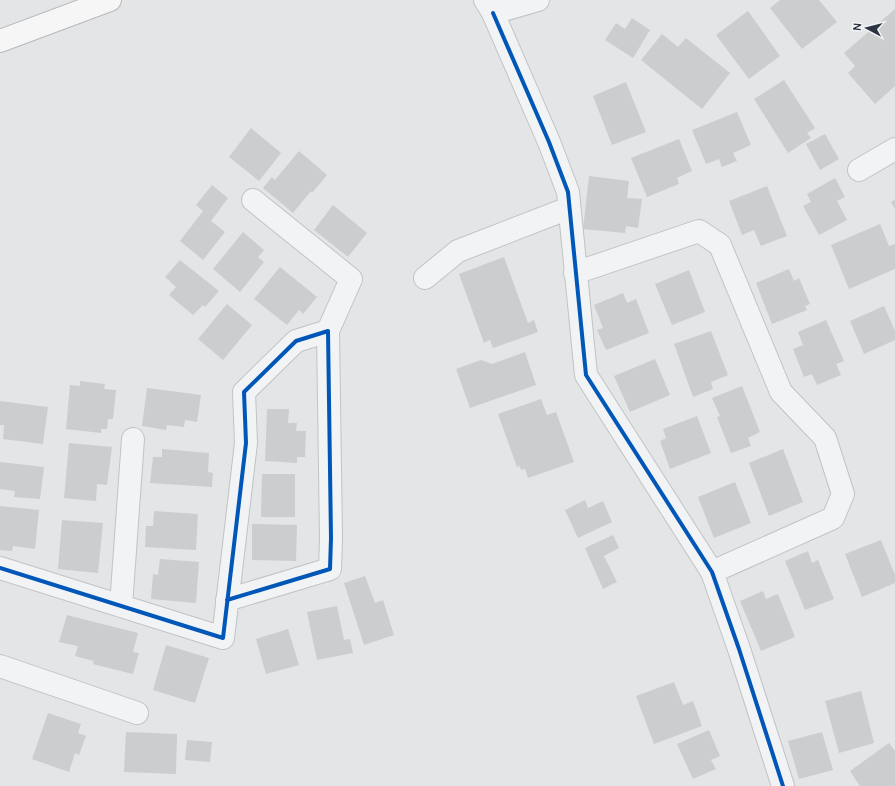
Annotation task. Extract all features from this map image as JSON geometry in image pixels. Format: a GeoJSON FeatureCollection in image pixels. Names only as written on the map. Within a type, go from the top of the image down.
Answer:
{"type":"FeatureCollection","features":[{"type":"Feature","properties":{"kind":"highway"},"geometry":{"type":"LineString","coordinates":[[0,42],[110,0]]}},
{"type":"Feature","properties":{"kind":"street"},"geometry":{"type":"LineString","coordinates":[[538,0],[489,6],[549,142],[568,192],[586,374],[712,572],[739,649],[783,786]]}},
{"type":"Feature","properties":{"kind":"street"},"geometry":{"type":"LineString","coordinates":[[859,170],[895,149]]}},
{"type":"Feature","properties":{"kind":"street"},"geometry":{"type":"LineString","coordinates":[[227,600],[330,569],[331,538],[328,331],[351,279],[253,200]]}},
{"type":"Feature","properties":{"kind":"street"},"geometry":{"type":"LineString","coordinates":[[425,278],[458,251],[569,208]]}},
{"type":"Feature","properties":{"kind":"street"},"geometry":{"type":"LineString","coordinates":[[575,273],[699,231],[720,245],[781,392],[824,438],[843,494],[833,518],[712,572]]}},
{"type":"Feature","properties":{"kind":"street"},"geometry":{"type":"LineString","coordinates":[[0,568],[223,638],[246,443],[244,392],[296,341],[328,331]]}},
{"type":"Feature","properties":{"kind":"street"},"geometry":{"type":"LineString","coordinates":[[121,606],[133,439]]}},
{"type":"Feature","properties":{"kind":"street"},"geometry":{"type":"LineString","coordinates":[[0,666],[136,713]]}},
{"type":"Feature","properties":{"kind":"building"},"geometry":{"type":"Polygon","coordinates":[[[780,0],[819,0],[837,22],[802,49],[770,8],[780,0]]]}},
{"type":"Feature","properties":{"kind":"building"},"geometry":{"type":"Polygon","coordinates":[[[895,9],[895,86],[875,104],[848,73],[855,66],[844,53],[895,9]]]}},
{"type":"Feature","properties":{"kind":"building"},"geometry":{"type":"Polygon","coordinates":[[[748,11],[780,56],[749,79],[716,35],[748,11]]]}},
{"type":"Feature","properties":{"kind":"building"},"geometry":{"type":"Polygon","coordinates":[[[632,18],[650,30],[633,58],[605,40],[616,23],[625,29],[632,18]]]}},
{"type":"Feature","properties":{"kind":"building"},"geometry":{"type":"Polygon","coordinates":[[[662,34],[678,47],[686,38],[730,73],[702,109],[641,60],[662,34]]]}},
{"type":"Feature","properties":{"kind":"building"},"geometry":{"type":"Polygon","coordinates":[[[784,80],[815,128],[807,133],[811,138],[788,153],[754,99],[784,80]]]}},
{"type":"Feature","properties":{"kind":"building"},"geometry":{"type":"Polygon","coordinates":[[[626,82],[646,132],[612,145],[593,96],[626,82]]]}},
{"type":"Feature","properties":{"kind":"building"},"geometry":{"type":"Polygon","coordinates":[[[737,112],[751,145],[733,153],[737,161],[722,167],[719,159],[706,164],[692,130],[737,112]]]}},
{"type":"Feature","properties":{"kind":"building"},"geometry":{"type":"Polygon","coordinates":[[[251,128],[281,153],[259,181],[229,157],[251,128]]]}},
{"type":"Feature","properties":{"kind":"building"},"geometry":{"type":"Polygon","coordinates":[[[825,134],[839,159],[820,170],[806,144],[825,134]]]}},
{"type":"Feature","properties":{"kind":"building"},"geometry":{"type":"Polygon","coordinates":[[[679,139],[692,171],[677,178],[679,184],[647,197],[631,158],[679,139]]]}},
{"type":"Feature","properties":{"kind":"building"},"geometry":{"type":"Polygon","coordinates":[[[299,151],[327,175],[312,193],[311,191],[293,213],[263,188],[272,177],[275,180],[299,151]]]}},
{"type":"Feature","properties":{"kind":"building"},"geometry":{"type":"Polygon","coordinates":[[[589,176],[629,181],[627,198],[642,199],[638,228],[626,226],[625,233],[583,229],[589,176]]]}},
{"type":"Feature","properties":{"kind":"building"},"geometry":{"type":"Polygon","coordinates":[[[835,178],[845,197],[837,201],[847,220],[819,235],[803,206],[811,202],[807,194],[835,178]]]}},
{"type":"Feature","properties":{"kind":"building"},"geometry":{"type":"Polygon","coordinates":[[[212,185],[228,198],[211,221],[225,232],[203,260],[180,241],[203,211],[196,205],[212,185]]]}},
{"type":"Feature","properties":{"kind":"building"},"geometry":{"type":"Polygon","coordinates":[[[767,186],[787,236],[761,246],[754,230],[742,235],[729,201],[767,186]]]}},
{"type":"Feature","properties":{"kind":"building"},"geometry":{"type":"Polygon","coordinates":[[[895,200],[895,209],[891,202],[895,200]]]}},
{"type":"Feature","properties":{"kind":"building"},"geometry":{"type":"Polygon","coordinates":[[[333,205],[367,233],[348,257],[314,230],[333,205]]]}},
{"type":"Feature","properties":{"kind":"building"},"geometry":{"type":"Polygon","coordinates":[[[880,224],[889,246],[895,244],[895,269],[849,289],[831,245],[880,224]]]}},
{"type":"Feature","properties":{"kind":"building"},"geometry":{"type":"Polygon","coordinates":[[[243,232],[264,250],[258,257],[264,262],[240,292],[213,269],[243,232]]]}},
{"type":"Feature","properties":{"kind":"building"},"geometry":{"type":"Polygon","coordinates":[[[504,257],[528,323],[534,320],[538,332],[493,348],[490,340],[484,343],[459,274],[504,257]]]}},
{"type":"Feature","properties":{"kind":"building"},"geometry":{"type":"Polygon","coordinates":[[[180,260],[219,291],[205,307],[203,305],[193,315],[169,295],[176,287],[165,277],[180,260]]]}},
{"type":"Feature","properties":{"kind":"building"},"geometry":{"type":"Polygon","coordinates":[[[280,267],[317,297],[303,314],[299,310],[287,325],[254,299],[280,267]]]}},
{"type":"Feature","properties":{"kind":"building"},"geometry":{"type":"Polygon","coordinates":[[[789,269],[794,281],[799,278],[810,304],[805,306],[807,310],[772,324],[756,283],[789,269]]]}},
{"type":"Feature","properties":{"kind":"building"},"geometry":{"type":"Polygon","coordinates":[[[689,270],[705,312],[672,325],[655,284],[689,270]]]}},
{"type":"Feature","properties":{"kind":"building"},"geometry":{"type":"Polygon","coordinates":[[[623,293],[627,303],[636,299],[649,333],[606,350],[597,330],[603,328],[594,305],[623,293]]]}},
{"type":"Feature","properties":{"kind":"building"},"geometry":{"type":"Polygon","coordinates":[[[227,304],[252,325],[223,360],[198,339],[227,304]]]}},
{"type":"Feature","properties":{"kind":"building"},"geometry":{"type":"Polygon","coordinates":[[[884,306],[895,331],[895,340],[864,354],[850,321],[884,306]]]}},
{"type":"Feature","properties":{"kind":"building"},"geometry":{"type":"Polygon","coordinates":[[[826,320],[844,361],[836,364],[841,375],[817,385],[812,374],[804,377],[793,349],[803,345],[798,332],[826,320]]]}},
{"type":"Feature","properties":{"kind":"building"},"geometry":{"type":"Polygon","coordinates":[[[711,331],[728,375],[711,382],[713,389],[693,397],[674,344],[711,331]]]}},
{"type":"Feature","properties":{"kind":"building"},"geometry":{"type":"Polygon","coordinates":[[[525,352],[536,385],[470,408],[456,369],[481,360],[492,364],[525,352]]]}},
{"type":"Feature","properties":{"kind":"building"},"geometry":{"type":"Polygon","coordinates":[[[655,359],[670,395],[630,412],[614,376],[655,359]]]}},
{"type":"Feature","properties":{"kind":"building"},"geometry":{"type":"Polygon","coordinates":[[[80,381],[105,384],[104,389],[116,390],[113,419],[108,419],[107,429],[101,429],[101,433],[66,429],[70,385],[80,386],[80,381]]]}},
{"type":"Feature","properties":{"kind":"building"},"geometry":{"type":"Polygon","coordinates":[[[742,386],[760,432],[748,438],[751,446],[731,453],[717,417],[720,416],[712,398],[742,386]]]}},
{"type":"Feature","properties":{"kind":"building"},"geometry":{"type":"Polygon","coordinates":[[[147,388],[201,395],[197,422],[185,420],[184,427],[167,425],[166,430],[142,426],[147,388]]]}},
{"type":"Feature","properties":{"kind":"building"},"geometry":{"type":"Polygon","coordinates":[[[541,399],[547,415],[556,412],[574,462],[528,478],[525,469],[521,470],[520,466],[517,467],[498,414],[541,399]]]}},
{"type":"Feature","properties":{"kind":"building"},"geometry":{"type":"Polygon","coordinates":[[[0,401],[48,407],[43,444],[3,439],[4,425],[0,425],[0,401]]]}},
{"type":"Feature","properties":{"kind":"building"},"geometry":{"type":"Polygon","coordinates":[[[267,409],[289,409],[288,423],[297,423],[296,431],[306,431],[305,457],[297,457],[297,463],[265,461],[267,409]]]}},
{"type":"Feature","properties":{"kind":"building"},"geometry":{"type":"Polygon","coordinates":[[[697,416],[711,453],[670,469],[660,441],[666,438],[663,429],[697,416]]]}},
{"type":"Feature","properties":{"kind":"building"},"geometry":{"type":"Polygon","coordinates":[[[69,443],[112,447],[107,485],[97,484],[96,501],[64,498],[69,443]]]}},
{"type":"Feature","properties":{"kind":"building"},"geometry":{"type":"Polygon","coordinates":[[[162,449],[209,453],[208,472],[213,473],[212,487],[150,483],[153,457],[162,457],[162,449]]]}},
{"type":"Feature","properties":{"kind":"building"},"geometry":{"type":"Polygon","coordinates":[[[783,449],[803,502],[769,516],[749,463],[783,449]]]}},
{"type":"Feature","properties":{"kind":"building"},"geometry":{"type":"Polygon","coordinates":[[[0,462],[44,467],[40,499],[14,497],[15,491],[0,489],[0,462]]]}},
{"type":"Feature","properties":{"kind":"building"},"geometry":{"type":"Polygon","coordinates":[[[262,474],[295,474],[295,517],[261,517],[262,474]]]}},
{"type":"Feature","properties":{"kind":"building"},"geometry":{"type":"Polygon","coordinates":[[[735,482],[751,523],[714,538],[698,497],[735,482]]]}},
{"type":"Feature","properties":{"kind":"building"},"geometry":{"type":"Polygon","coordinates":[[[585,500],[588,508],[603,501],[612,522],[578,538],[565,510],[585,500]]]}},
{"type":"Feature","properties":{"kind":"building"},"geometry":{"type":"Polygon","coordinates":[[[0,506],[39,510],[35,549],[13,546],[12,551],[0,550],[0,506]]]}},
{"type":"Feature","properties":{"kind":"building"},"geometry":{"type":"Polygon","coordinates":[[[154,511],[198,514],[196,550],[145,547],[146,526],[153,526],[154,511]]]}},
{"type":"Feature","properties":{"kind":"building"},"geometry":{"type":"Polygon","coordinates":[[[62,520],[103,523],[98,573],[58,569],[62,520]]]}},
{"type":"Feature","properties":{"kind":"building"},"geometry":{"type":"Polygon","coordinates":[[[252,524],[297,525],[296,561],[252,560],[252,524]]]}},
{"type":"Feature","properties":{"kind":"building"},"geometry":{"type":"Polygon","coordinates":[[[613,535],[619,548],[604,556],[617,582],[603,589],[585,548],[613,535]]]}},
{"type":"Feature","properties":{"kind":"building"},"geometry":{"type":"Polygon","coordinates":[[[881,540],[895,575],[895,583],[862,597],[845,554],[881,540]]]}},
{"type":"Feature","properties":{"kind":"building"},"geometry":{"type":"Polygon","coordinates":[[[808,551],[812,563],[818,560],[834,599],[805,610],[785,561],[808,551]]]}},
{"type":"Feature","properties":{"kind":"building"},"geometry":{"type":"Polygon","coordinates":[[[160,559],[199,562],[196,603],[151,599],[153,574],[158,575],[160,559]]]}},
{"type":"Feature","properties":{"kind":"building"},"geometry":{"type":"Polygon","coordinates":[[[365,576],[375,603],[383,600],[394,635],[364,645],[344,583],[365,576]]]}},
{"type":"Feature","properties":{"kind":"building"},"geometry":{"type":"Polygon","coordinates":[[[763,591],[766,599],[778,594],[795,637],[761,651],[740,601],[763,591]]]}},
{"type":"Feature","properties":{"kind":"building"},"geometry":{"type":"Polygon","coordinates":[[[337,606],[344,640],[350,639],[353,653],[317,660],[307,612],[337,606]]]}},
{"type":"Feature","properties":{"kind":"building"},"geometry":{"type":"Polygon","coordinates":[[[67,615],[138,633],[133,652],[139,653],[133,674],[93,664],[94,661],[75,656],[78,646],[59,642],[67,615]]]}},
{"type":"Feature","properties":{"kind":"building"},"geometry":{"type":"Polygon","coordinates":[[[288,629],[299,665],[266,674],[256,639],[288,629]]]}},
{"type":"Feature","properties":{"kind":"building"},"geometry":{"type":"Polygon","coordinates":[[[166,645],[209,658],[195,703],[153,690],[166,645]]]}},
{"type":"Feature","properties":{"kind":"building"},"geometry":{"type":"Polygon","coordinates":[[[674,682],[683,705],[693,701],[702,726],[654,744],[636,696],[674,682]]]}},
{"type":"Feature","properties":{"kind":"building"},"geometry":{"type":"Polygon","coordinates":[[[861,691],[874,743],[839,753],[825,701],[861,691]]]}},
{"type":"Feature","properties":{"kind":"building"},"geometry":{"type":"Polygon","coordinates":[[[48,713],[81,724],[78,733],[86,736],[79,755],[75,753],[69,772],[32,759],[48,713]]]}},
{"type":"Feature","properties":{"kind":"building"},"geometry":{"type":"Polygon","coordinates":[[[709,730],[720,756],[711,760],[716,769],[693,779],[677,744],[709,730]]]}},
{"type":"Feature","properties":{"kind":"building"},"geometry":{"type":"Polygon","coordinates":[[[126,732],[177,734],[176,774],[124,772],[126,732]]]}},
{"type":"Feature","properties":{"kind":"building"},"geometry":{"type":"Polygon","coordinates":[[[822,732],[833,770],[799,779],[788,741],[822,732]]]}},
{"type":"Feature","properties":{"kind":"building"},"geometry":{"type":"Polygon","coordinates":[[[187,740],[212,742],[210,762],[185,760],[187,740]]]}},
{"type":"Feature","properties":{"kind":"building"},"geometry":{"type":"Polygon","coordinates":[[[889,743],[895,751],[895,786],[860,786],[850,771],[889,743]]]}},
{"type":"Feature","properties":{"kind":"cycle path"},"geometry":{"type":"LineString","coordinates":[[493,13],[549,142],[568,192],[586,375],[712,572],[739,649],[783,786]]}},
{"type":"Feature","properties":{"kind":"cycle path"},"geometry":{"type":"LineString","coordinates":[[0,568],[223,638],[246,443],[244,392],[296,341],[328,331],[331,538],[330,569],[227,600]]}}]}
